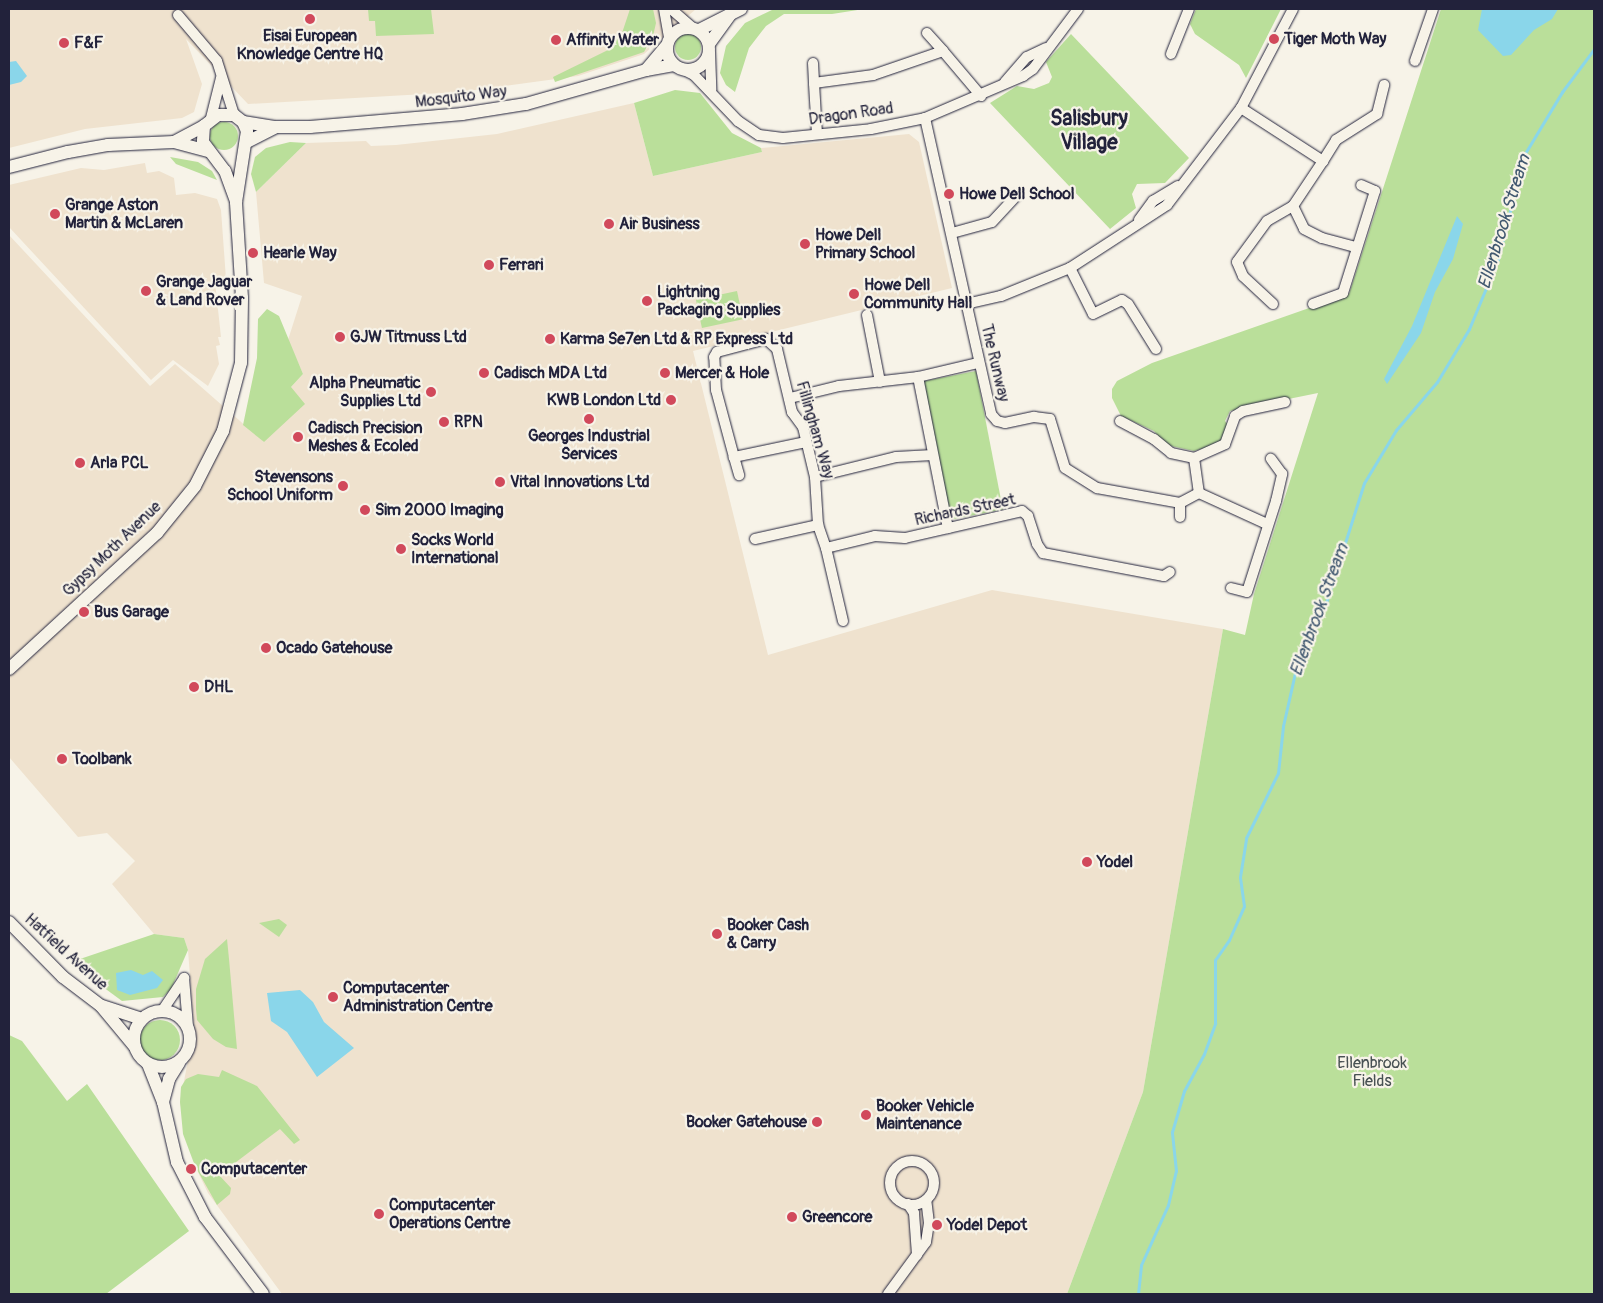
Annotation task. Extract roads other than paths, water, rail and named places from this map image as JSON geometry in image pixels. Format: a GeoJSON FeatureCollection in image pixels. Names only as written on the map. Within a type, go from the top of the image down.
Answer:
{"type":"FeatureCollection","features":[{"type":"Feature","properties":{"kind":"street"},"geometry":{"type":"LineString","coordinates":[[664,9],[668,58],[678,67],[700,67],[709,48],[736,11]]}},
{"type":"Feature","properties":{"kind":"street"},"geometry":{"type":"LineString","coordinates":[[672,9],[696,29],[709,48],[712,90]]}},
{"type":"Feature","properties":{"kind":"street","name":"Dragon Road"},"geometry":{"type":"LineString","coordinates":[[678,67],[694,75],[712,90],[738,122],[759,135],[783,138],[871,129],[925,118],[981,96],[1033,69],[1046,47],[1078,9]]}},
{"type":"Feature","properties":{"kind":"street"},"geometry":{"type":"LineString","coordinates":[[1171,54],[1189,9]]}},
{"type":"Feature","properties":{"kind":"street"},"geometry":{"type":"LineString","coordinates":[[966,304],[1001,296],[1070,268],[1138,220],[1166,205],[1178,185],[1204,159],[1242,108],[1292,9]]}},
{"type":"Feature","properties":{"kind":"street"},"geometry":{"type":"LineString","coordinates":[[1415,61],[1433,9]]}},
{"type":"Feature","properties":{"kind":"street"},"geometry":{"type":"LineString","coordinates":[[646,70],[668,41],[681,28],[696,29],[736,11]]}},
{"type":"Feature","properties":{"kind":"street"},"geometry":{"type":"LineString","coordinates":[[9,167],[92,148],[174,142],[212,155],[233,158],[244,148],[238,119],[221,77],[217,61],[178,15]]}},
{"type":"Feature","properties":{"kind":"street"},"geometry":{"type":"LineString","coordinates":[[927,33],[981,96]]}},
{"type":"Feature","properties":{"kind":"street"},"geometry":{"type":"LineString","coordinates":[[814,84],[873,75],[943,51]]}},
{"type":"Feature","properties":{"kind":"street"},"geometry":{"type":"LineString","coordinates":[[813,64],[817,134]]}},
{"type":"Feature","properties":{"kind":"street","name":"Mosquito Way"},"geometry":{"type":"LineString","coordinates":[[238,119],[276,127],[380,122],[509,108],[564,95],[646,70],[678,67]]}},
{"type":"Feature","properties":{"kind":"street"},"geometry":{"type":"LineString","coordinates":[[212,155],[204,142],[221,77]]}},
{"type":"Feature","properties":{"kind":"street"},"geometry":{"type":"LineString","coordinates":[[1273,304],[1243,276],[1237,262],[1267,221],[1293,206],[1336,140],[1377,114],[1384,85]]}},
{"type":"Feature","properties":{"kind":"street"},"geometry":{"type":"LineString","coordinates":[[1242,108],[1323,161]]}},
{"type":"Feature","properties":{"kind":"street"},"geometry":{"type":"LineString","coordinates":[[174,142],[225,114],[238,119]]}},
{"type":"Feature","properties":{"kind":"street","name":"The Runway"},"geometry":{"type":"LineString","coordinates":[[925,118],[952,233],[978,363],[991,414],[997,421],[1044,417],[1053,422],[1065,468],[1097,488],[1180,503]]}},
{"type":"Feature","properties":{"kind":"street","name":"Mosquito Way"},"geometry":{"type":"LineString","coordinates":[[244,148],[276,127]]}},
{"type":"Feature","properties":{"kind":"street","name":"Gypsy Moth Avenue"},"geometry":{"type":"LineString","coordinates":[[9,669],[157,533],[194,486],[219,438],[241,363],[242,298],[236,202],[244,148]]}},
{"type":"Feature","properties":{"kind":"street","name":"Gypsy Moth Avenue"},"geometry":{"type":"LineString","coordinates":[[212,155],[225,171],[236,202]]}},
{"type":"Feature","properties":{"kind":"street"},"geometry":{"type":"LineString","coordinates":[[1313,304],[1343,293],[1375,191],[1361,184]]}},
{"type":"Feature","properties":{"kind":"street"},"geometry":{"type":"LineString","coordinates":[[952,233],[992,222],[1018,194]]}},
{"type":"Feature","properties":{"kind":"street"},"geometry":{"type":"LineString","coordinates":[[1293,206],[1304,229],[1322,238],[1356,247]]}},
{"type":"Feature","properties":{"kind":"street"},"geometry":{"type":"LineString","coordinates":[[1070,268],[1093,314],[1122,300],[1128,304],[1156,349]]}},
{"type":"Feature","properties":{"kind":"street"},"geometry":{"type":"LineString","coordinates":[[867,315],[880,382]]}},
{"type":"Feature","properties":{"kind":"street","name":"Fillingham Way"},"geometry":{"type":"LineString","coordinates":[[734,458],[716,390],[714,357],[717,352],[766,339],[777,349],[792,412],[802,428],[806,442],[815,477],[818,525],[826,548],[843,620]]}},
{"type":"Feature","properties":{"kind":"street"},"geometry":{"type":"LineString","coordinates":[[790,398],[839,386],[918,377],[978,363]]}},
{"type":"Feature","properties":{"kind":"street"},"geometry":{"type":"LineString","coordinates":[[918,377],[948,528]]}},
{"type":"Feature","properties":{"kind":"street"},"geometry":{"type":"LineString","coordinates":[[1120,421],[1154,439],[1170,453],[1194,458],[1225,444],[1235,416],[1243,411],[1285,402]]}},
{"type":"Feature","properties":{"kind":"street"},"geometry":{"type":"LineString","coordinates":[[739,475],[734,458],[806,442]]}},
{"type":"Feature","properties":{"kind":"street"},"geometry":{"type":"LineString","coordinates":[[815,477],[896,457],[933,455]]}},
{"type":"Feature","properties":{"kind":"street"},"geometry":{"type":"LineString","coordinates":[[1194,458],[1199,493]]}},
{"type":"Feature","properties":{"kind":"street"},"geometry":{"type":"LineString","coordinates":[[1230,588],[1247,592],[1282,474],[1271,458]]}},
{"type":"Feature","properties":{"kind":"street"},"geometry":{"type":"LineString","coordinates":[[1180,517],[1180,503],[1199,493]]}},
{"type":"Feature","properties":{"kind":"street"},"geometry":{"type":"LineString","coordinates":[[1199,493],[1267,524]]}},
{"type":"Feature","properties":{"kind":"street","name":"Richards Street"},"geometry":{"type":"LineString","coordinates":[[826,548],[875,536],[905,538],[1022,511],[1028,516],[1037,544],[1043,553],[1164,576],[1170,572]]}},
{"type":"Feature","properties":{"kind":"street"},"geometry":{"type":"LineString","coordinates":[[755,539],[818,525]]}},
{"type":"Feature","properties":{"kind":"street","name":"Hatfield Avenue"},"geometry":{"type":"LineString","coordinates":[[9,922],[63,976],[101,1006],[135,1047]]}},
{"type":"Feature","properties":{"kind":"street"},"geometry":{"type":"LineString","coordinates":[[163,1102],[169,1079],[191,1044],[184,978],[162,1011],[142,1019],[134,1036],[135,1047],[148,1064],[163,1102],[177,1162],[205,1217],[262,1294]]}},
{"type":"Feature","properties":{"kind":"street","name":"Hatfield Avenue"},"geometry":{"type":"LineString","coordinates":[[101,1006],[142,1019]]}},
{"type":"Feature","properties":{"kind":"street"},"geometry":{"type":"LineString","coordinates":[[162,1011],[179,1016],[188,1027]]}},
{"type":"Feature","properties":{"kind":"street"},"geometry":{"type":"LineString","coordinates":[[148,1064],[162,1068],[179,1063]]}},
{"type":"Feature","properties":{"kind":"street"},"geometry":{"type":"LineString","coordinates":[[888,1294],[917,1255],[926,1242],[929,1223],[926,1200],[934,1188],[933,1174],[922,1163],[907,1161],[895,1168],[889,1182],[895,1196],[908,1204],[914,1213],[917,1255]]}},
{"type":"Feature","properties":{"kind":"street"},"geometry":{"type":"LineString","coordinates":[[908,1204],[926,1200]]}},
{"type":"Feature","properties":{"kind":"water"},"geometry":{"type":"Polygon","coordinates":[[[1482,9],[1558,9],[1552,19],[1534,30],[1511,55],[1503,56],[1478,30],[1482,9]]]}},
{"type":"Feature","properties":{"kind":"water"},"geometry":{"type":"Polygon","coordinates":[[[16,61],[27,76],[21,82],[9,85],[9,62],[16,61]]]}},
{"type":"Feature","properties":{"kind":"water"},"geometry":{"type":"Polygon","coordinates":[[[1457,216],[1463,224],[1453,259],[1435,292],[1421,333],[1387,384],[1384,379],[1412,326],[1457,216]]]}},
{"type":"Feature","properties":{"kind":"water"},"geometry":{"type":"Polygon","coordinates":[[[131,970],[143,975],[152,971],[163,980],[157,988],[130,995],[117,990],[116,973],[131,970]]]}},
{"type":"Feature","properties":{"kind":"water"},"geometry":{"type":"Polygon","coordinates":[[[300,990],[313,1002],[324,1022],[354,1048],[317,1077],[287,1032],[271,1021],[267,993],[300,990]]]}},
{"type":"Feature","properties":{"kind":"waterway","name":"Ellenbrook Stream"},"geometry":{"type":"LineString","coordinates":[[1138,1294],[1141,1265],[1168,1205],[1176,1171],[1172,1132],[1184,1091],[1204,1054],[1215,1023],[1215,960],[1229,940],[1244,906],[1240,877],[1246,838],[1278,773],[1283,726],[1297,664],[1324,609],[1364,483],[1396,430],[1437,382],[1469,329],[1498,259],[1524,155],[1562,92],[1594,49]]}},
{"type":"Feature","properties":{"kind":"place","name":"Eisai European Knowledge Centre HQ"},"geometry":{"type":"Point","coordinates":[310,19]}},
{"type":"Feature","properties":{"kind":"place","name":"Tiger Moth Way"},"geometry":{"type":"Point","coordinates":[1274,39]}},
{"type":"Feature","properties":{"kind":"place","name":"Affinity Water"},"geometry":{"type":"Point","coordinates":[556,40]}},
{"type":"Feature","properties":{"kind":"place","name":"F&F"},"geometry":{"type":"Point","coordinates":[64,43]}},
{"type":"Feature","properties":{"kind":"place","name":"Howe Dell School"},"geometry":{"type":"Point","coordinates":[949,194]}},
{"type":"Feature","properties":{"kind":"place","name":"Grange Aston Martin & McLaren"},"geometry":{"type":"Point","coordinates":[55,214]}},
{"type":"Feature","properties":{"kind":"place","name":"Air Business"},"geometry":{"type":"Point","coordinates":[609,224]}},
{"type":"Feature","properties":{"kind":"place","name":"Howe Dell Primary School"},"geometry":{"type":"Point","coordinates":[805,244]}},
{"type":"Feature","properties":{"kind":"place","name":"Hearle Way"},"geometry":{"type":"Point","coordinates":[253,253]}},
{"type":"Feature","properties":{"kind":"place","name":"Ferrari"},"geometry":{"type":"Point","coordinates":[489,265]}},
{"type":"Feature","properties":{"kind":"place","name":"Grange Jaguar & Land Rover"},"geometry":{"type":"Point","coordinates":[146,291]}},
{"type":"Feature","properties":{"kind":"place","name":"Howe Dell Community Hall"},"geometry":{"type":"Point","coordinates":[854,294]}},
{"type":"Feature","properties":{"kind":"place","name":"Lightning Packaging Supplies"},"geometry":{"type":"Point","coordinates":[647,301]}},
{"type":"Feature","properties":{"kind":"place","name":"GJW Titmuss Ltd"},"geometry":{"type":"Point","coordinates":[340,337]}},
{"type":"Feature","properties":{"kind":"place","name":"Karma Se7en Ltd & RP Express Ltd"},"geometry":{"type":"Point","coordinates":[550,339]}},
{"type":"Feature","properties":{"kind":"place","name":"Cadisch MDA Ltd"},"geometry":{"type":"Point","coordinates":[484,373]}},
{"type":"Feature","properties":{"kind":"place","name":"Mercer & Hole"},"geometry":{"type":"Point","coordinates":[665,373]}},
{"type":"Feature","properties":{"kind":"place","name":"Alpha Pneumatic Supplies Ltd"},"geometry":{"type":"Point","coordinates":[431,392]}},
{"type":"Feature","properties":{"kind":"place","name":"KWB London Ltd"},"geometry":{"type":"Point","coordinates":[671,400]}},
{"type":"Feature","properties":{"kind":"place","name":"Georges Industrial Services"},"geometry":{"type":"Point","coordinates":[589,419]}},
{"type":"Feature","properties":{"kind":"place","name":"RPN"},"geometry":{"type":"Point","coordinates":[444,422]}},
{"type":"Feature","properties":{"kind":"place","name":"Cadisch Precision Meshes & Ecoled"},"geometry":{"type":"Point","coordinates":[298,437]}},
{"type":"Feature","properties":{"kind":"place","name":"Arla PCL"},"geometry":{"type":"Point","coordinates":[80,463]}},
{"type":"Feature","properties":{"kind":"place","name":"Vital Innovations Ltd"},"geometry":{"type":"Point","coordinates":[500,482]}},
{"type":"Feature","properties":{"kind":"place","name":"Stevensons School Uniform"},"geometry":{"type":"Point","coordinates":[343,486]}},
{"type":"Feature","properties":{"kind":"place","name":"Sim 2000 Imaging"},"geometry":{"type":"Point","coordinates":[365,510]}},
{"type":"Feature","properties":{"kind":"place","name":"Socks World International"},"geometry":{"type":"Point","coordinates":[401,549]}},
{"type":"Feature","properties":{"kind":"place","name":"Bus Garage"},"geometry":{"type":"Point","coordinates":[84,612]}},
{"type":"Feature","properties":{"kind":"place","name":"Ocado Gatehouse"},"geometry":{"type":"Point","coordinates":[266,648]}},
{"type":"Feature","properties":{"kind":"place","name":"DHL"},"geometry":{"type":"Point","coordinates":[194,687]}},
{"type":"Feature","properties":{"kind":"place","name":"Toolbank"},"geometry":{"type":"Point","coordinates":[62,759]}},
{"type":"Feature","properties":{"kind":"place","name":"Yodel"},"geometry":{"type":"Point","coordinates":[1087,862]}},
{"type":"Feature","properties":{"kind":"place","name":"Booker Cash & Carry"},"geometry":{"type":"Point","coordinates":[717,934]}},
{"type":"Feature","properties":{"kind":"place","name":"Computacenter Administration Centre"},"geometry":{"type":"Point","coordinates":[333,997]}},
{"type":"Feature","properties":{"kind":"place","name":"Booker Vehicle Maintenance"},"geometry":{"type":"Point","coordinates":[866,1115]}},
{"type":"Feature","properties":{"kind":"place","name":"Booker Gatehouse"},"geometry":{"type":"Point","coordinates":[817,1122]}},
{"type":"Feature","properties":{"kind":"place","name":"Computacenter"},"geometry":{"type":"Point","coordinates":[191,1169]}},
{"type":"Feature","properties":{"kind":"place","name":"Computacenter Operations Centre"},"geometry":{"type":"Point","coordinates":[379,1214]}},
{"type":"Feature","properties":{"kind":"place","name":"Greencore"},"geometry":{"type":"Point","coordinates":[792,1217]}},
{"type":"Feature","properties":{"kind":"place","name":"Yodel Depot"},"geometry":{"type":"Point","coordinates":[937,1225]}},
{"type":"Feature","properties":{"kind":"district","name":"Salisbury Village"},"geometry":{"type":"Point","coordinates":[1089,131]}},
{"type":"Feature","properties":{"kind":"park label","name":"Ellenbrook Fields"},"geometry":{"type":"Point","coordinates":[1372,1072]}}]}
